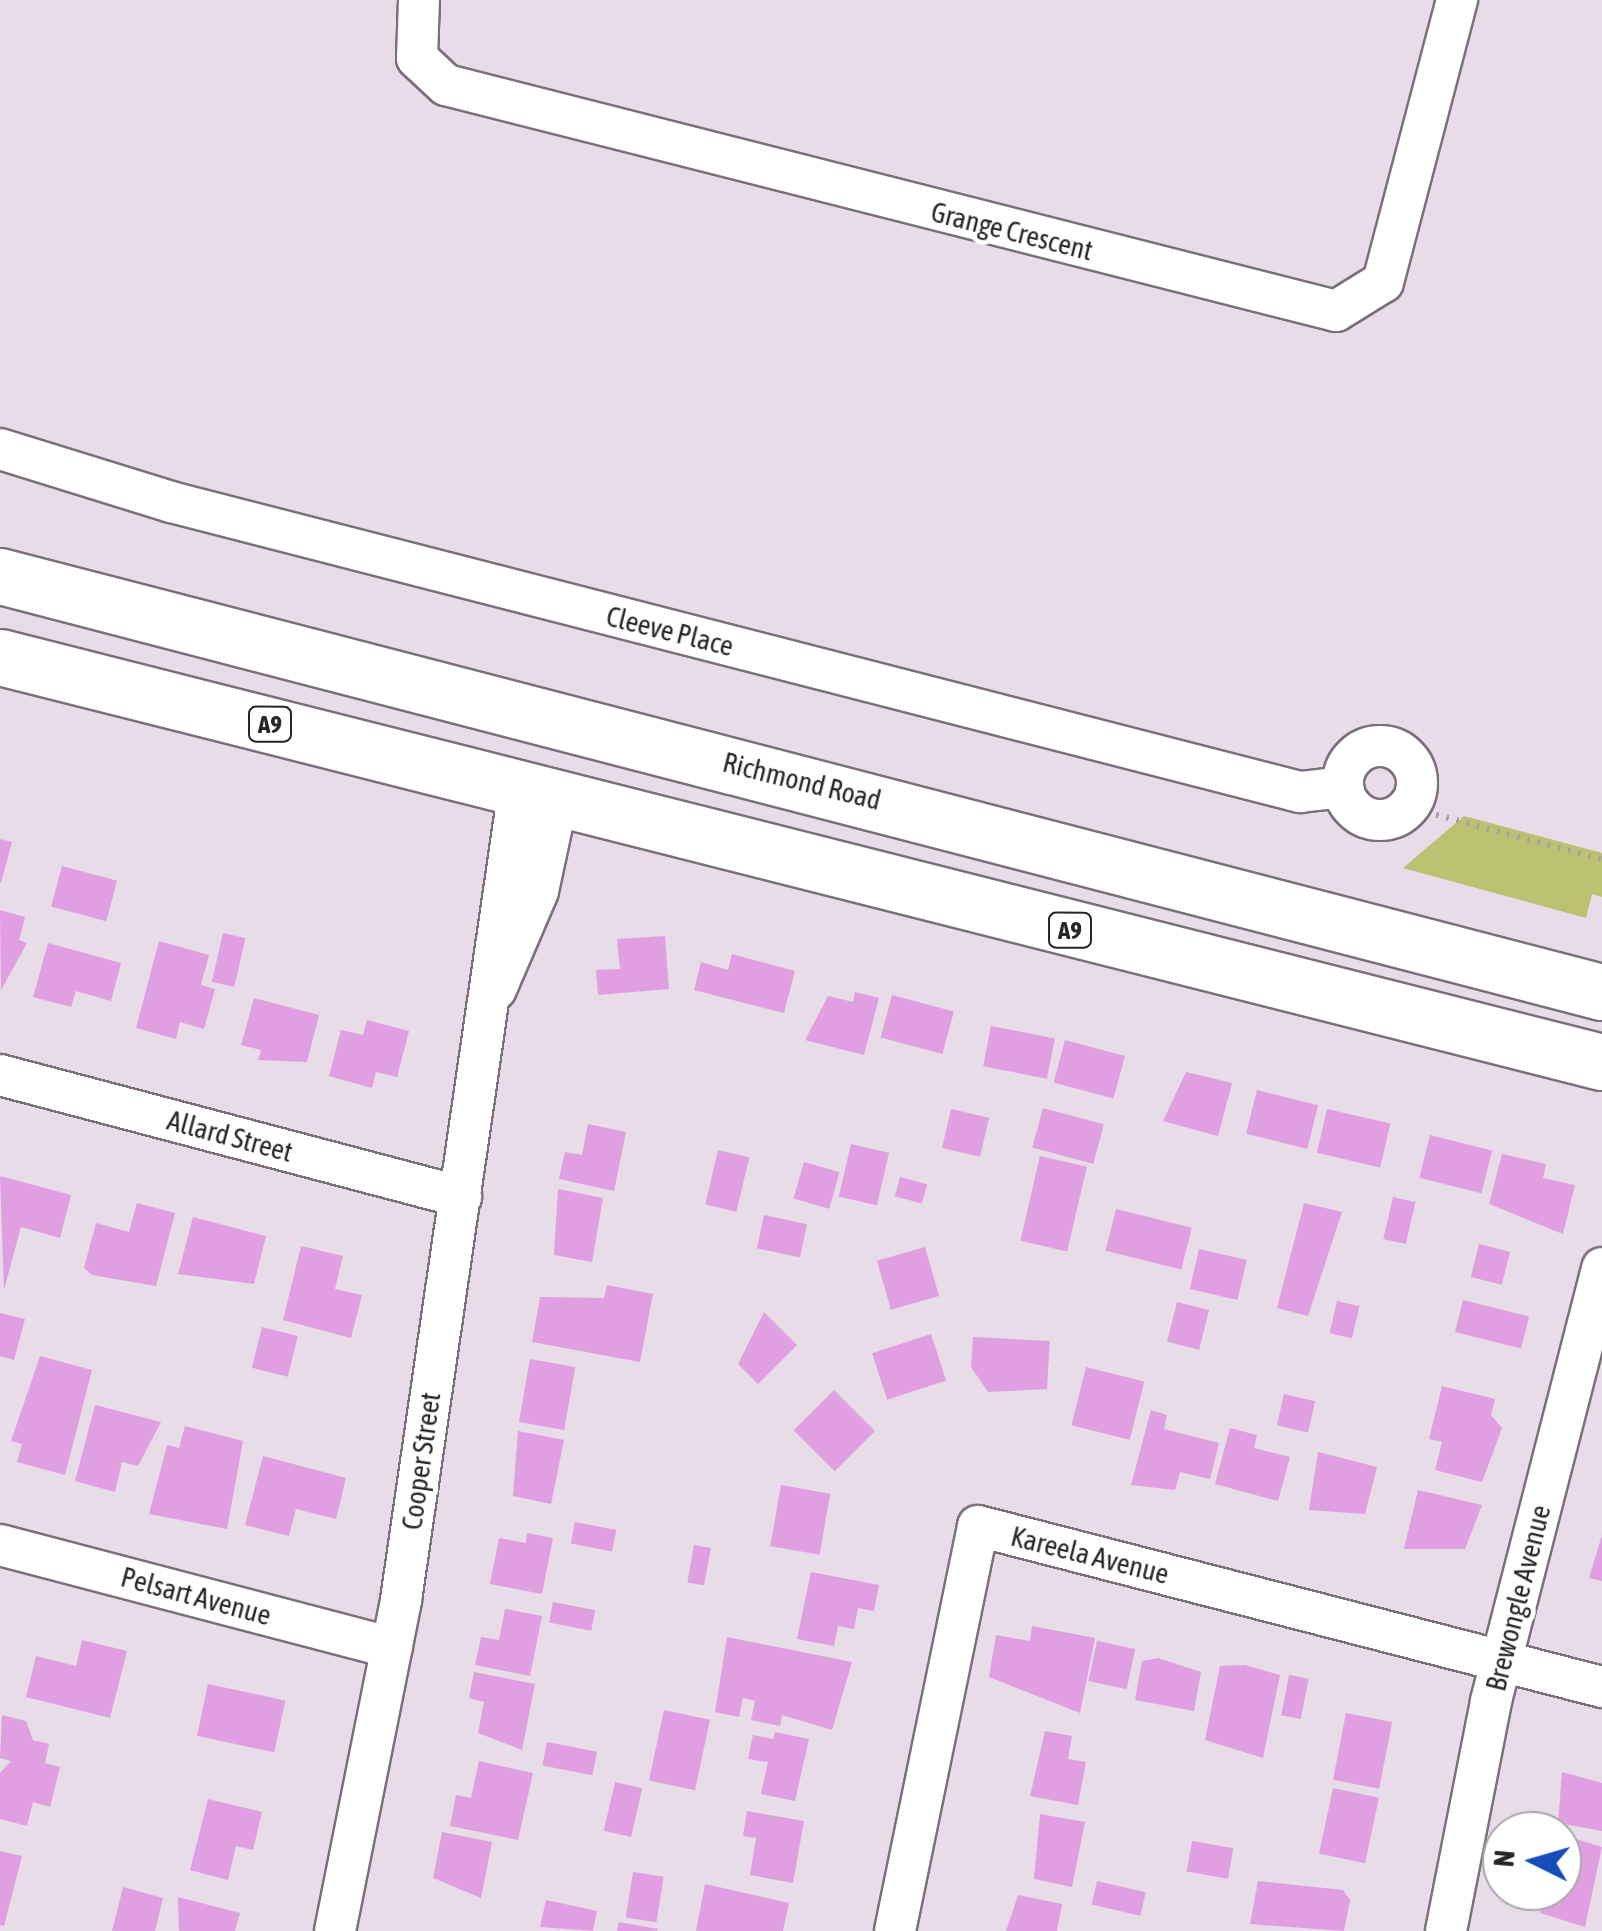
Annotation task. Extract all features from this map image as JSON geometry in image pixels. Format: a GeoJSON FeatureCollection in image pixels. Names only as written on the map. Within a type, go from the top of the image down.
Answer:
{"type":"FeatureCollection","features":[{"type":"Feature","properties":{"kind":"highway","name":"Richmond Road"},"geometry":{"type":"LineString","coordinates":[[0,576],[767,772],[1602,992]]}},
{"type":"Feature","properties":{"kind":"highway","name":"A9"},"geometry":{"type":"LineString","coordinates":[[0,657],[1602,1062]]}},
{"type":"Feature","properties":{"kind":"highway"},"geometry":{"type":"LineString","coordinates":[[400,678],[513,742],[540,791],[584,769],[767,772]]}},
{"type":"Feature","properties":{"kind":"street","name":"Grange Crescent"},"geometry":{"type":"LineString","coordinates":[[420,0],[417,58],[446,85],[1336,311],[1383,282],[1456,0]]}},
{"type":"Feature","properties":{"kind":"street","name":"Cleeve Place"},"geometry":{"type":"LineString","coordinates":[[0,449],[171,502],[1300,792],[1343,787]]}},
{"type":"Feature","properties":{"kind":"street","name":"Cooper Street"},"geometry":{"type":"LineString","coordinates":[[335,1931],[392,1648],[460,1197],[496,989],[515,816],[540,791]]}},
{"type":"Feature","properties":{"kind":"street","name":"Allard Street"},"geometry":{"type":"LineString","coordinates":[[0,1075],[460,1197]]}},
{"type":"Feature","properties":{"kind":"street","name":"Brewongle Avenue"},"geometry":{"type":"LineString","coordinates":[[1446,1931],[1501,1661],[1602,1268]]}},
{"type":"Feature","properties":{"kind":"street","name":"Kareela Avenue"},"geometry":{"type":"LineString","coordinates":[[895,1931],[978,1526],[1602,1687]]}},
{"type":"Feature","properties":{"kind":"street","name":"Pelsart Avenue"},"geometry":{"type":"LineString","coordinates":[[0,1545],[392,1648]]}},
{"type":"Feature","properties":{"kind":"path"},"geometry":{"type":"LineString","coordinates":[[1426,812],[1602,859]]}},
{"type":"Feature","properties":{"kind":"green space"},"geometry":{"type":"Polygon","coordinates":[[[1464,816],[1602,853],[1602,897],[1592,894],[1586,918],[1403,868],[1464,816]]]}},
{"type":"Feature","properties":{"kind":"building"},"geometry":{"type":"Polygon","coordinates":[[[0,839],[12,842],[1,883],[0,882],[0,839]]]}},
{"type":"Feature","properties":{"kind":"building"},"geometry":{"type":"Polygon","coordinates":[[[62,866],[117,881],[106,921],[51,907],[62,866]]]}},
{"type":"Feature","properties":{"kind":"building"},"geometry":{"type":"Polygon","coordinates":[[[0,910],[25,917],[19,940],[27,943],[1,990],[0,910]]]}},
{"type":"Feature","properties":{"kind":"building"},"geometry":{"type":"Polygon","coordinates":[[[223,933],[245,938],[234,987],[212,982],[223,933]]]}},
{"type":"Feature","properties":{"kind":"building"},"geometry":{"type":"Polygon","coordinates":[[[665,936],[669,989],[598,995],[596,970],[620,969],[617,939],[665,936]]]}},
{"type":"Feature","properties":{"kind":"building"},"geometry":{"type":"Polygon","coordinates":[[[159,941],[209,955],[201,985],[215,989],[204,1029],[180,1022],[176,1039],[136,1028],[159,941]]]}},
{"type":"Feature","properties":{"kind":"building"},"geometry":{"type":"Polygon","coordinates":[[[48,943],[121,963],[111,1001],[76,991],[71,1007],[33,997],[48,943]]]}},
{"type":"Feature","properties":{"kind":"building"},"geometry":{"type":"Polygon","coordinates":[[[732,954],[795,971],[784,1013],[694,990],[701,962],[728,970],[732,954]]]}},
{"type":"Feature","properties":{"kind":"building"},"geometry":{"type":"Polygon","coordinates":[[[855,992],[879,998],[864,1055],[805,1040],[828,996],[853,1002],[855,992]]]}},
{"type":"Feature","properties":{"kind":"building"},"geometry":{"type":"Polygon","coordinates":[[[892,995],[954,1012],[942,1054],[881,1038],[892,995]]]}},
{"type":"Feature","properties":{"kind":"building"},"geometry":{"type":"Polygon","coordinates":[[[254,998],[319,1015],[307,1062],[258,1060],[261,1050],[241,1045],[254,998]]]}},
{"type":"Feature","properties":{"kind":"building"},"geometry":{"type":"Polygon","coordinates":[[[367,1020],[409,1031],[397,1077],[376,1072],[372,1088],[329,1076],[341,1030],[363,1035],[367,1020]]]}},
{"type":"Feature","properties":{"kind":"building"},"geometry":{"type":"Polygon","coordinates":[[[991,1026],[1055,1038],[1047,1079],[983,1066],[991,1026]]]}},
{"type":"Feature","properties":{"kind":"building"},"geometry":{"type":"Polygon","coordinates":[[[1065,1040],[1125,1056],[1113,1099],[1054,1083],[1065,1040]]]}},
{"type":"Feature","properties":{"kind":"building"},"geometry":{"type":"Polygon","coordinates":[[[1186,1072],[1232,1083],[1218,1136],[1163,1121],[1186,1072]]]}},
{"type":"Feature","properties":{"kind":"building"},"geometry":{"type":"Polygon","coordinates":[[[1257,1090],[1318,1105],[1307,1149],[1246,1134],[1257,1090]]]}},
{"type":"Feature","properties":{"kind":"building"},"geometry":{"type":"Polygon","coordinates":[[[1043,1108],[1104,1124],[1093,1164],[1032,1148],[1043,1108]]]}},
{"type":"Feature","properties":{"kind":"building"},"geometry":{"type":"Polygon","coordinates":[[[951,1109],[989,1118],[980,1157],[942,1148],[951,1109]]]}},
{"type":"Feature","properties":{"kind":"building"},"geometry":{"type":"Polygon","coordinates":[[[1327,1109],[1390,1124],[1380,1167],[1317,1153],[1327,1109]]]}},
{"type":"Feature","properties":{"kind":"building"},"geometry":{"type":"Polygon","coordinates":[[[588,1124],[626,1132],[614,1191],[559,1179],[565,1152],[582,1155],[588,1124]]]}},
{"type":"Feature","properties":{"kind":"building"},"geometry":{"type":"Polygon","coordinates":[[[1430,1135],[1492,1150],[1481,1193],[1419,1178],[1430,1135]]]}},
{"type":"Feature","properties":{"kind":"building"},"geometry":{"type":"Polygon","coordinates":[[[851,1144],[889,1153],[877,1205],[839,1197],[851,1144]]]}},
{"type":"Feature","properties":{"kind":"building"},"geometry":{"type":"Polygon","coordinates":[[[718,1150],[749,1157],[737,1212],[705,1205],[718,1150]]]}},
{"type":"Feature","properties":{"kind":"building"},"geometry":{"type":"Polygon","coordinates":[[[1502,1154],[1546,1164],[1543,1178],[1575,1185],[1563,1234],[1489,1204],[1502,1154]]]}},
{"type":"Feature","properties":{"kind":"building"},"geometry":{"type":"Polygon","coordinates":[[[1040,1156],[1087,1167],[1067,1252],[1020,1241],[1040,1156]]]}},
{"type":"Feature","properties":{"kind":"building"},"geometry":{"type":"Polygon","coordinates":[[[804,1162],[840,1172],[829,1209],[794,1199],[804,1162]]]}},
{"type":"Feature","properties":{"kind":"building"},"geometry":{"type":"Polygon","coordinates":[[[0,1176],[71,1195],[60,1238],[21,1227],[4,1290],[0,1176]]]}},
{"type":"Feature","properties":{"kind":"building"},"geometry":{"type":"Polygon","coordinates":[[[900,1177],[927,1184],[922,1204],[895,1196],[900,1177]]]}},
{"type":"Feature","properties":{"kind":"building"},"geometry":{"type":"Polygon","coordinates":[[[558,1189],[603,1198],[592,1262],[554,1255],[558,1189]]]}},
{"type":"Feature","properties":{"kind":"building"},"geometry":{"type":"Polygon","coordinates":[[[1393,1197],[1415,1202],[1406,1244],[1383,1239],[1393,1197]]]}},
{"type":"Feature","properties":{"kind":"building"},"geometry":{"type":"Polygon","coordinates":[[[137,1203],[175,1213],[156,1286],[92,1275],[84,1268],[96,1223],[129,1232],[137,1203]]]}},
{"type":"Feature","properties":{"kind":"building"},"geometry":{"type":"Polygon","coordinates":[[[1304,1203],[1342,1212],[1308,1316],[1277,1308],[1304,1203]]]}},
{"type":"Feature","properties":{"kind":"building"},"geometry":{"type":"Polygon","coordinates":[[[1116,1209],[1192,1228],[1181,1270],[1106,1251],[1116,1209]]]}},
{"type":"Feature","properties":{"kind":"building"},"geometry":{"type":"Polygon","coordinates":[[[764,1215],[807,1224],[800,1257],[757,1248],[764,1215]]]}},
{"type":"Feature","properties":{"kind":"building"},"geometry":{"type":"Polygon","coordinates":[[[193,1217],[266,1236],[254,1284],[178,1274],[193,1217]]]}},
{"type":"Feature","properties":{"kind":"building"},"geometry":{"type":"Polygon","coordinates":[[[1479,1244],[1510,1252],[1502,1285],[1471,1277],[1479,1244]]]}},
{"type":"Feature","properties":{"kind":"building"},"geometry":{"type":"Polygon","coordinates":[[[301,1246],[343,1256],[335,1289],[362,1295],[351,1338],[283,1320],[301,1246]]]}},
{"type":"Feature","properties":{"kind":"building"},"geometry":{"type":"Polygon","coordinates":[[[925,1247],[939,1296],[891,1310],[877,1261],[925,1247]]]}},
{"type":"Feature","properties":{"kind":"building"},"geometry":{"type":"Polygon","coordinates":[[[1199,1249],[1247,1260],[1238,1300],[1190,1289],[1199,1249]]]}},
{"type":"Feature","properties":{"kind":"building"},"geometry":{"type":"Polygon","coordinates":[[[607,1285],[653,1294],[640,1362],[532,1342],[540,1297],[604,1298],[607,1285]]]}},
{"type":"Feature","properties":{"kind":"building"},"geometry":{"type":"Polygon","coordinates":[[[1463,1300],[1529,1316],[1521,1348],[1455,1332],[1463,1300]]]}},
{"type":"Feature","properties":{"kind":"building"},"geometry":{"type":"Polygon","coordinates":[[[1337,1301],[1359,1306],[1352,1338],[1330,1333],[1337,1301]]]}},
{"type":"Feature","properties":{"kind":"building"},"geometry":{"type":"Polygon","coordinates":[[[1177,1302],[1209,1310],[1199,1350],[1167,1342],[1177,1302]]]}},
{"type":"Feature","properties":{"kind":"building"},"geometry":{"type":"Polygon","coordinates":[[[764,1312],[797,1345],[758,1384],[738,1364],[764,1312]]]}},
{"type":"Feature","properties":{"kind":"building"},"geometry":{"type":"Polygon","coordinates":[[[0,1313],[25,1319],[14,1360],[0,1356],[0,1313]]]}},
{"type":"Feature","properties":{"kind":"building"},"geometry":{"type":"Polygon","coordinates":[[[262,1327],[298,1336],[288,1377],[252,1368],[262,1327]]]}},
{"type":"Feature","properties":{"kind":"building"},"geometry":{"type":"Polygon","coordinates":[[[931,1334],[946,1381],[887,1400],[872,1353],[931,1334]]]}},
{"type":"Feature","properties":{"kind":"building"},"geometry":{"type":"Polygon","coordinates":[[[973,1337],[1050,1341],[1047,1389],[988,1392],[971,1367],[973,1337]]]}},
{"type":"Feature","properties":{"kind":"building"},"geometry":{"type":"Polygon","coordinates":[[[40,1356],[92,1370],[65,1475],[17,1462],[22,1444],[11,1441],[40,1356]]]}},
{"type":"Feature","properties":{"kind":"building"},"geometry":{"type":"Polygon","coordinates":[[[530,1359],[575,1367],[564,1430],[519,1422],[530,1359]]]}},
{"type":"Feature","properties":{"kind":"building"},"geometry":{"type":"Polygon","coordinates":[[[1086,1367],[1144,1382],[1130,1440],[1071,1425],[1086,1367]]]}},
{"type":"Feature","properties":{"kind":"building"},"geometry":{"type":"Polygon","coordinates":[[[1442,1386],[1495,1399],[1491,1415],[1502,1428],[1482,1482],[1435,1470],[1442,1442],[1429,1439],[1442,1386]]]}},
{"type":"Feature","properties":{"kind":"building"},"geometry":{"type":"Polygon","coordinates":[[[834,1390],[875,1431],[835,1471],[794,1430],[834,1390]]]}},
{"type":"Feature","properties":{"kind":"building"},"geometry":{"type":"Polygon","coordinates":[[[1284,1394],[1315,1401],[1308,1432],[1277,1425],[1284,1394]]]}},
{"type":"Feature","properties":{"kind":"building"},"geometry":{"type":"Polygon","coordinates":[[[95,1405],[161,1422],[138,1466],[122,1462],[115,1492],[75,1481],[95,1405]]]}},
{"type":"Feature","properties":{"kind":"building"},"geometry":{"type":"Polygon","coordinates":[[[1151,1410],[1167,1415],[1164,1429],[1219,1443],[1210,1479],[1180,1472],[1175,1490],[1131,1485],[1151,1410]]]}},
{"type":"Feature","properties":{"kind":"building"},"geometry":{"type":"Polygon","coordinates":[[[185,1426],[243,1441],[227,1529],[149,1514],[167,1445],[179,1448],[185,1426]]]}},
{"type":"Feature","properties":{"kind":"building"},"geometry":{"type":"Polygon","coordinates":[[[1230,1428],[1257,1435],[1254,1448],[1290,1457],[1278,1501],[1215,1484],[1230,1428]]]}},
{"type":"Feature","properties":{"kind":"building"},"geometry":{"type":"Polygon","coordinates":[[[518,1431],[564,1440],[551,1504],[513,1496],[518,1431]]]}},
{"type":"Feature","properties":{"kind":"building"},"geometry":{"type":"Polygon","coordinates":[[[1318,1452],[1377,1467],[1365,1514],[1309,1510],[1318,1452]]]}},
{"type":"Feature","properties":{"kind":"building"},"geometry":{"type":"Polygon","coordinates":[[[263,1456],[346,1478],[336,1519],[296,1509],[289,1536],[245,1525],[263,1456]]]}},
{"type":"Feature","properties":{"kind":"building"},"geometry":{"type":"Polygon","coordinates":[[[781,1485],[830,1494],[819,1555],[770,1546],[781,1485]]]}},
{"type":"Feature","properties":{"kind":"building"},"geometry":{"type":"Polygon","coordinates":[[[1418,1490],[1482,1505],[1465,1549],[1404,1549],[1418,1490]]]}},
{"type":"Feature","properties":{"kind":"building"},"geometry":{"type":"Polygon","coordinates":[[[575,1522],[616,1530],[612,1552],[571,1544],[575,1522]]]}},
{"type":"Feature","properties":{"kind":"building"},"geometry":{"type":"Polygon","coordinates":[[[527,1533],[553,1538],[542,1594],[490,1584],[499,1538],[526,1543],[527,1533]]]}},
{"type":"Feature","properties":{"kind":"building"},"geometry":{"type":"Polygon","coordinates":[[[1602,1535],[1602,1581],[1589,1578],[1602,1535]]]}},
{"type":"Feature","properties":{"kind":"building"},"geometry":{"type":"Polygon","coordinates":[[[694,1545],[711,1548],[704,1585],[687,1582],[694,1545]]]}},
{"type":"Feature","properties":{"kind":"building"},"geometry":{"type":"Polygon","coordinates":[[[811,1572],[879,1585],[874,1611],[858,1608],[854,1629],[838,1626],[834,1646],[797,1639],[811,1572]]]}},
{"type":"Feature","properties":{"kind":"building"},"geometry":{"type":"Polygon","coordinates":[[[553,1602],[595,1610],[591,1631],[549,1623],[553,1602]]]}},
{"type":"Feature","properties":{"kind":"building"},"geometry":{"type":"Polygon","coordinates":[[[505,1609],[542,1616],[530,1676],[475,1665],[481,1637],[499,1640],[505,1609]]]}},
{"type":"Feature","properties":{"kind":"building"},"geometry":{"type":"Polygon","coordinates":[[[1032,1626],[1095,1638],[1080,1713],[989,1677],[996,1635],[1030,1641],[1032,1626]]]}},
{"type":"Feature","properties":{"kind":"building"},"geometry":{"type":"Polygon","coordinates":[[[727,1637],[852,1662],[832,1730],[782,1715],[780,1726],[751,1720],[755,1701],[743,1698],[739,1717],[715,1712],[727,1637]]]}},
{"type":"Feature","properties":{"kind":"building"},"geometry":{"type":"Polygon","coordinates":[[[82,1640],[127,1651],[110,1718],[26,1697],[36,1656],[76,1666],[82,1640]]]}},
{"type":"Feature","properties":{"kind":"building"},"geometry":{"type":"Polygon","coordinates":[[[1097,1641],[1135,1649],[1127,1689],[1088,1681],[1097,1641]]]}},
{"type":"Feature","properties":{"kind":"building"},"geometry":{"type":"Polygon","coordinates":[[[1158,1658],[1201,1672],[1194,1711],[1135,1700],[1142,1661],[1158,1658]]]}},
{"type":"Feature","properties":{"kind":"building"},"geometry":{"type":"Polygon","coordinates":[[[1245,1665],[1280,1675],[1263,1758],[1205,1740],[1220,1666],[1245,1665]]]}},
{"type":"Feature","properties":{"kind":"building"},"geometry":{"type":"Polygon","coordinates":[[[474,1672],[535,1684],[522,1750],[478,1733],[484,1702],[469,1698],[474,1672]]]}},
{"type":"Feature","properties":{"kind":"building"},"geometry":{"type":"Polygon","coordinates":[[[1289,1675],[1309,1679],[1301,1719],[1281,1715],[1289,1675]]]}},
{"type":"Feature","properties":{"kind":"building"},"geometry":{"type":"Polygon","coordinates":[[[208,1684],[285,1700],[274,1752],[197,1736],[208,1684]]]}},
{"type":"Feature","properties":{"kind":"building"},"geometry":{"type":"Polygon","coordinates":[[[664,1710],[710,1720],[695,1790],[649,1780],[664,1710]]]}},
{"type":"Feature","properties":{"kind":"building"},"geometry":{"type":"Polygon","coordinates":[[[1346,1713],[1392,1722],[1379,1789],[1333,1780],[1346,1713]]]}},
{"type":"Feature","properties":{"kind":"building"},"geometry":{"type":"Polygon","coordinates":[[[2,1715],[26,1721],[33,1740],[49,1744],[45,1763],[60,1767],[50,1807],[33,1802],[27,1826],[0,1819],[0,1773],[11,1761],[0,1758],[2,1715]]]}},
{"type":"Feature","properties":{"kind":"building"},"geometry":{"type":"Polygon","coordinates":[[[1045,1731],[1072,1736],[1068,1759],[1086,1762],[1078,1805],[1030,1796],[1045,1731]]]}},
{"type":"Feature","properties":{"kind":"building"},"geometry":{"type":"Polygon","coordinates":[[[775,1732],[809,1739],[795,1801],[761,1794],[768,1762],[748,1759],[753,1735],[773,1739],[775,1732]]]}},
{"type":"Feature","properties":{"kind":"building"},"geometry":{"type":"Polygon","coordinates":[[[547,1742],[597,1752],[592,1775],[542,1766],[547,1742]]]}},
{"type":"Feature","properties":{"kind":"building"},"geometry":{"type":"Polygon","coordinates":[[[479,1761],[533,1773],[518,1840],[450,1826],[456,1795],[471,1798],[479,1761]]]}},
{"type":"Feature","properties":{"kind":"building"},"geometry":{"type":"Polygon","coordinates":[[[1562,1772],[1602,1783],[1602,1831],[1582,1827],[1582,1811],[1559,1811],[1562,1772]]]}},
{"type":"Feature","properties":{"kind":"building"},"geometry":{"type":"Polygon","coordinates":[[[615,1782],[642,1788],[631,1837],[604,1831],[615,1782]]]}},
{"type":"Feature","properties":{"kind":"building"},"geometry":{"type":"Polygon","coordinates":[[[1333,1788],[1379,1798],[1365,1863],[1319,1854],[1333,1788]]]}},
{"type":"Feature","properties":{"kind":"building"},"geometry":{"type":"Polygon","coordinates":[[[208,1799],[262,1812],[253,1850],[236,1846],[228,1880],[190,1870],[208,1799]]]}},
{"type":"Feature","properties":{"kind":"building"},"geometry":{"type":"Polygon","coordinates":[[[747,1811],[804,1821],[793,1883],[750,1875],[756,1838],[743,1836],[747,1811]]]}},
{"type":"Feature","properties":{"kind":"building"},"geometry":{"type":"Polygon","coordinates":[[[1040,1814],[1085,1822],[1072,1887],[1034,1879],[1040,1814]]]}},
{"type":"Feature","properties":{"kind":"building"},"geometry":{"type":"Polygon","coordinates":[[[442,1832],[492,1842],[481,1898],[433,1878],[442,1832]]]}},
{"type":"Feature","properties":{"kind":"building"},"geometry":{"type":"Polygon","coordinates":[[[1192,1841],[1233,1848],[1228,1879],[1187,1872],[1192,1841]]]}},
{"type":"Feature","properties":{"kind":"building"},"geometry":{"type":"Polygon","coordinates":[[[1582,1841],[1602,1847],[1585,1927],[1540,1913],[1582,1911],[1582,1841]]]}},
{"type":"Feature","properties":{"kind":"building"},"geometry":{"type":"Polygon","coordinates":[[[0,1851],[22,1856],[4,1926],[0,1925],[0,1851]]]}},
{"type":"Feature","properties":{"kind":"building"},"geometry":{"type":"Polygon","coordinates":[[[633,1872],[664,1877],[656,1922],[626,1917],[633,1872]]]}},
{"type":"Feature","properties":{"kind":"building"},"geometry":{"type":"Polygon","coordinates":[[[1097,1881],[1146,1892],[1140,1916],[1092,1904],[1097,1881]]]}},
{"type":"Feature","properties":{"kind":"building"},"geometry":{"type":"Polygon","coordinates":[[[1258,1881],[1343,1890],[1350,1900],[1344,1931],[1250,1924],[1258,1881]]]}},
{"type":"Feature","properties":{"kind":"building"},"geometry":{"type":"Polygon","coordinates":[[[705,1884],[789,1903],[783,1931],[696,1931],[705,1884]]]}},
{"type":"Feature","properties":{"kind":"building"},"geometry":{"type":"Polygon","coordinates":[[[123,1887],[163,1898],[155,1931],[112,1931],[123,1887]]]}},
{"type":"Feature","properties":{"kind":"building"},"geometry":{"type":"Polygon","coordinates":[[[1018,1895],[1062,1904],[1057,1931],[1006,1931],[1018,1895]]]}},
{"type":"Feature","properties":{"kind":"building"},"geometry":{"type":"Polygon","coordinates":[[[178,1897],[240,1913],[235,1931],[179,1931],[178,1897]]]}},
{"type":"Feature","properties":{"kind":"building"},"geometry":{"type":"Polygon","coordinates":[[[546,1900],[597,1911],[593,1931],[540,1927],[546,1900]]]}},
{"type":"Feature","properties":{"kind":"building"},"geometry":{"type":"Polygon","coordinates":[[[619,1922],[658,1929],[617,1931],[619,1922]]]}}]}
